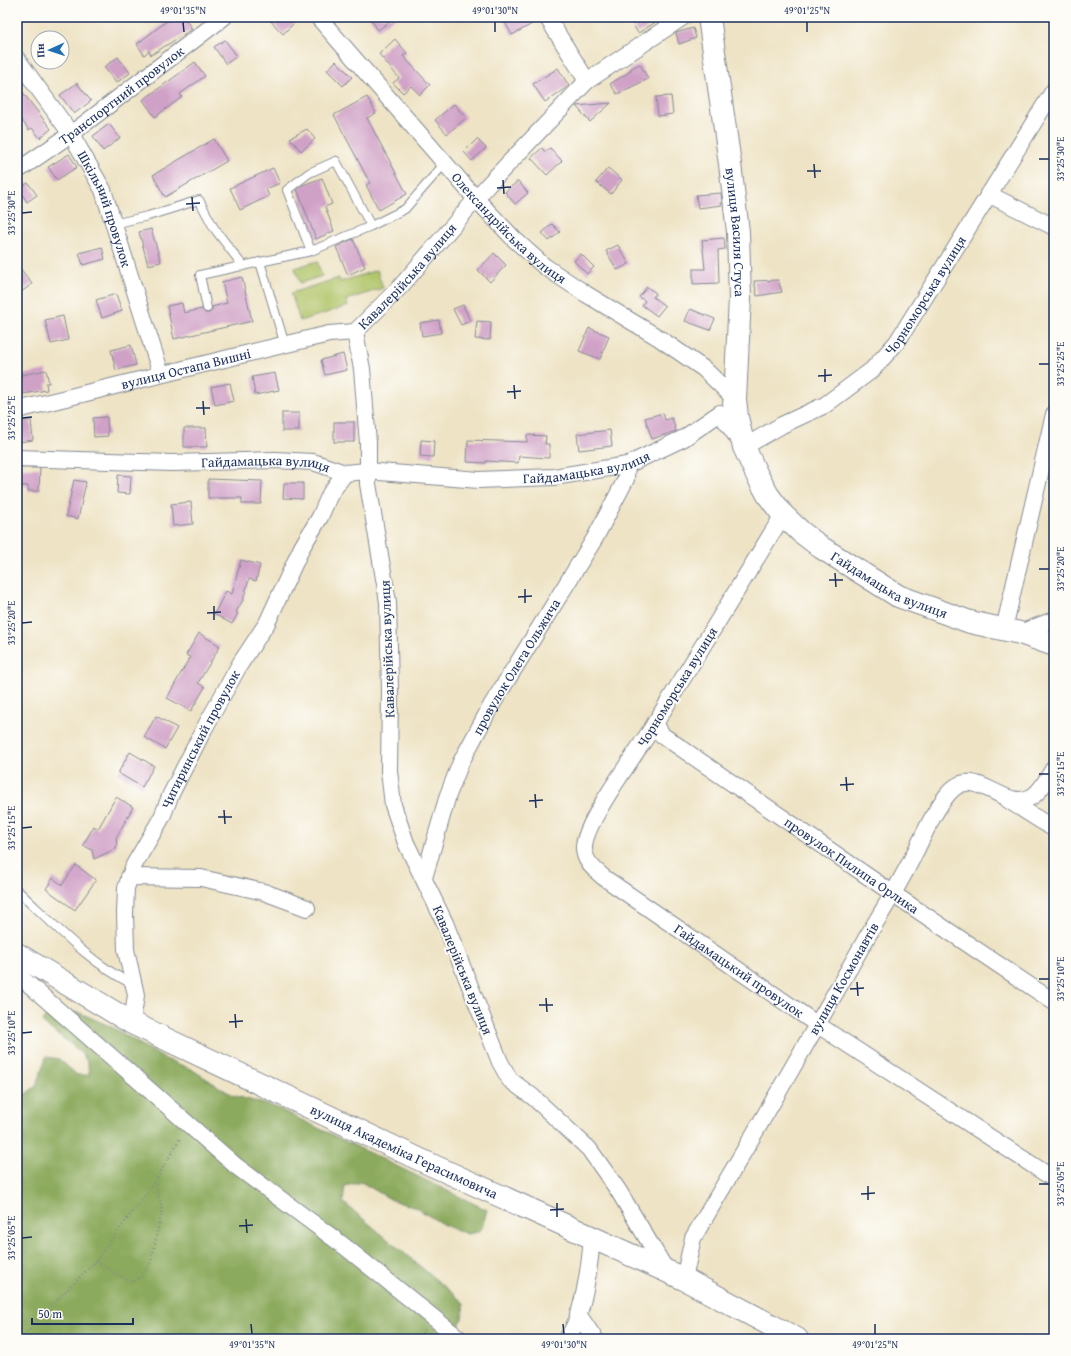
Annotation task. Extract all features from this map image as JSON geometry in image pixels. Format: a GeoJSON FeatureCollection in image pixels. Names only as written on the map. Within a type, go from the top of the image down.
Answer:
{"type":"FeatureCollection","features":[{"type":"Feature","properties":{"kind":"main road","name":"вулиця Василя Стуса"},"geometry":{"type":"LineString","coordinates":[[709,17],[738,232],[740,298],[728,406],[737,417],[744,447]]}},
{"type":"Feature","properties":{"kind":"main road","name":"Гайдамацька вулиця"},"geometry":{"type":"LineString","coordinates":[[744,447],[756,475],[783,515],[822,548],[898,596],[970,622],[1012,631],[1054,645]]}},
{"type":"Feature","properties":{"kind":"main road","name":"вулиця Академіка Герасимовича"},"geometry":{"type":"LineString","coordinates":[[17,954],[132,1023],[425,1162],[675,1274],[797,1339]]}},
{"type":"Feature","properties":{"kind":"street","name":"Транспортний провулок"},"geometry":{"type":"LineString","coordinates":[[17,170],[70,134],[224,17]]}},
{"type":"Feature","properties":{"kind":"street","name":"Олександрійська вулиця"},"geometry":{"type":"LineString","coordinates":[[318,17],[476,199],[514,239],[544,266],[586,294],[659,338],[704,369],[728,406]]}},
{"type":"Feature","properties":{"kind":"street"},"geometry":{"type":"LineString","coordinates":[[547,17],[587,81]]}},
{"type":"Feature","properties":{"kind":"street","name":"Кавалерійська вулиця"},"geometry":{"type":"LineString","coordinates":[[675,1274],[618,1190],[588,1149],[539,1102],[510,1080],[500,1062],[445,923],[406,843],[393,805],[388,771],[390,692],[388,602],[367,471],[368,443],[362,368],[355,332],[401,286],[476,199],[587,81],[683,17]]}},
{"type":"Feature","properties":{"kind":"street","name":"Шкільний провулок"},"geometry":{"type":"LineString","coordinates":[[17,59],[70,134],[103,190],[161,374]]}},
{"type":"Feature","properties":{"kind":"street","name":"Чорноморська вулиця"},"geometry":{"type":"LineString","coordinates":[[744,447],[782,425],[825,405],[872,370],[897,342],[1054,90]]}},
{"type":"Feature","properties":{"kind":"street"},"geometry":{"type":"LineString","coordinates":[[988,194],[1054,226]]}},
{"type":"Feature","properties":{"kind":"street","name":"вулиця Остапа Вишні"},"geometry":{"type":"LineString","coordinates":[[17,410],[330,334],[355,332]]}},
{"type":"Feature","properties":{"kind":"street","name":"Гайдамацька вулиця"},"geometry":{"type":"LineString","coordinates":[[17,458],[172,463],[275,460],[313,462],[345,473],[367,471],[479,480],[554,477],[627,465],[684,438],[728,406]]}},
{"type":"Feature","properties":{"kind":"street"},"geometry":{"type":"LineString","coordinates":[[1054,414],[1012,631],[1054,620]]}},
{"type":"Feature","properties":{"kind":"street","name":"провулок Олега Ольжича"},"geometry":{"type":"LineString","coordinates":[[424,878],[448,795],[461,762],[491,706],[595,538],[626,479],[627,465]]}},
{"type":"Feature","properties":{"kind":"street","name":"Чигиринський провулок"},"geometry":{"type":"LineString","coordinates":[[132,1023],[136,995],[126,950],[126,888],[129,877],[134,865],[162,817],[171,794],[204,729],[240,664],[266,623],[302,547],[320,517],[330,494],[345,473]]}},
{"type":"Feature","properties":{"kind":"street","name":"Чорноморська вулиця"},"geometry":{"type":"LineString","coordinates":[[588,863],[584,848],[587,831],[783,515]]}},
{"type":"Feature","properties":{"kind":"street","name":"провулок Пилипа Орлика"},"geometry":{"type":"LineString","coordinates":[[655,723],[662,735],[892,894],[1054,1002]]}},
{"type":"Feature","properties":{"kind":"street","name":"вулиця Космонавтів"},"geometry":{"type":"LineString","coordinates":[[675,1274],[693,1238],[906,871],[941,802],[958,785],[970,782],[981,784],[1006,798],[1026,800],[1034,796],[1043,786],[1054,768]]}},
{"type":"Feature","properties":{"kind":"street"},"geometry":{"type":"LineString","coordinates":[[1006,798],[1054,829]]}},
{"type":"Feature","properties":{"kind":"street","name":"Гайдамацький провулок"},"geometry":{"type":"LineString","coordinates":[[588,863],[603,877],[818,1025],[1054,1179]]}},
{"type":"Feature","properties":{"kind":"street"},"geometry":{"type":"LineString","coordinates":[[129,877],[201,878],[264,892],[307,908]]}},
{"type":"Feature","properties":{"kind":"street"},"geometry":{"type":"LineString","coordinates":[[17,974],[236,1166],[344,1246],[460,1339]]}},
{"type":"Feature","properties":{"kind":"street"},"geometry":{"type":"LineString","coordinates":[[571,1337],[589,1267],[592,1238]]}},
{"type":"Feature","properties":{"kind":"street"},"geometry":{"type":"LineString","coordinates":[[578,1314],[595,1339]]}},
{"type":"Feature","properties":{"kind":"lane"},"geometry":{"type":"LineString","coordinates":[[311,251],[287,190],[309,173],[336,161],[371,226]]}},
{"type":"Feature","properties":{"kind":"lane"},"geometry":{"type":"LineString","coordinates":[[207,308],[200,275],[311,251],[371,226],[405,209],[445,163]]}},
{"type":"Feature","properties":{"kind":"lane"},"geometry":{"type":"LineString","coordinates":[[113,224],[148,216],[199,200],[214,228],[243,266]]}},
{"type":"Feature","properties":{"kind":"lane"},"geometry":{"type":"LineString","coordinates":[[260,262],[285,345]]}},
{"type":"Feature","properties":{"kind":"lane"},"geometry":{"type":"LineString","coordinates":[[17,890],[95,961],[116,976],[134,985]]}},
{"type":"Feature","properties":{"kind":"path"},"geometry":{"type":"LineString","coordinates":[[22,1339],[44,1313],[96,1261],[155,1181],[189,1125]]}},
{"type":"Feature","properties":{"kind":"path"},"geometry":{"type":"LineString","coordinates":[[96,1261],[121,1277],[133,1282],[142,1276],[151,1262],[162,1209],[155,1181]]}},
{"type":"Feature","properties":{"kind":"green space"},"geometry":{"type":"Polygon","coordinates":[[[317,261],[322,276],[300,283],[295,268],[317,261]]]}},
{"type":"Feature","properties":{"kind":"green space"},"geometry":{"type":"Polygon","coordinates":[[[377,270],[383,288],[346,300],[348,306],[300,321],[291,293],[339,278],[340,282],[377,270]]]}},
{"type":"Feature","properties":{"kind":"green space"},"geometry":{"type":"Polygon","coordinates":[[[52,1010],[80,1013],[112,1027],[163,1058],[191,1069],[232,1095],[275,1107],[487,1210],[482,1228],[478,1232],[467,1234],[444,1225],[416,1208],[392,1200],[361,1182],[345,1186],[343,1202],[464,1303],[462,1319],[454,1339],[17,1339],[17,1101],[36,1086],[46,1057],[59,1059],[77,1075],[89,1075],[88,1064],[84,1056],[42,1021],[52,1010]]]}},
{"type":"Feature","properties":{"kind":"building"},"geometry":{"type":"Polygon","coordinates":[[[172,17],[184,17],[192,29],[151,55],[149,51],[144,55],[137,44],[172,17]]]}},
{"type":"Feature","properties":{"kind":"building"},"geometry":{"type":"Polygon","coordinates":[[[267,17],[300,17],[283,34],[267,17]]]}},
{"type":"Feature","properties":{"kind":"building"},"geometry":{"type":"Polygon","coordinates":[[[369,17],[396,17],[378,30],[369,17]]]}},
{"type":"Feature","properties":{"kind":"building"},"geometry":{"type":"Polygon","coordinates":[[[502,17],[528,17],[532,24],[512,35],[502,17]]]}},
{"type":"Feature","properties":{"kind":"building"},"geometry":{"type":"Polygon","coordinates":[[[628,17],[664,17],[638,33],[628,17]]]}},
{"type":"Feature","properties":{"kind":"building"},"geometry":{"type":"Polygon","coordinates":[[[693,28],[696,38],[679,44],[676,33],[693,28]]]}},
{"type":"Feature","properties":{"kind":"building"},"geometry":{"type":"Polygon","coordinates":[[[395,39],[407,53],[403,56],[430,85],[420,95],[411,86],[403,93],[393,83],[399,78],[379,54],[395,39]]]}},
{"type":"Feature","properties":{"kind":"building"},"geometry":{"type":"Polygon","coordinates":[[[225,40],[237,56],[226,64],[214,47],[225,40]]]}},
{"type":"Feature","properties":{"kind":"building"},"geometry":{"type":"Polygon","coordinates":[[[118,57],[130,73],[116,83],[104,67],[118,57]]]}},
{"type":"Feature","properties":{"kind":"building"},"geometry":{"type":"Polygon","coordinates":[[[336,61],[352,77],[343,86],[327,70],[336,61]]]}},
{"type":"Feature","properties":{"kind":"building"},"geometry":{"type":"Polygon","coordinates":[[[195,62],[205,76],[180,94],[182,97],[155,117],[143,100],[195,62]]]}},
{"type":"Feature","properties":{"kind":"building"},"geometry":{"type":"Polygon","coordinates":[[[640,64],[648,79],[617,94],[610,84],[631,71],[630,69],[640,64]]]}},
{"type":"Feature","properties":{"kind":"building"},"geometry":{"type":"Polygon","coordinates":[[[558,68],[569,86],[545,102],[533,84],[558,68]]]}},
{"type":"Feature","properties":{"kind":"building"},"geometry":{"type":"Polygon","coordinates":[[[77,83],[91,101],[74,114],[60,95],[77,83]]]}},
{"type":"Feature","properties":{"kind":"building"},"geometry":{"type":"Polygon","coordinates":[[[17,85],[51,129],[40,138],[32,128],[29,130],[17,114],[17,85]]]}},
{"type":"Feature","properties":{"kind":"building"},"geometry":{"type":"Polygon","coordinates":[[[671,96],[673,114],[658,116],[656,97],[671,96]]]}},
{"type":"Feature","properties":{"kind":"building"},"geometry":{"type":"Polygon","coordinates":[[[367,97],[376,113],[367,118],[407,194],[379,210],[366,185],[370,183],[334,115],[367,97]]]}},
{"type":"Feature","properties":{"kind":"building"},"geometry":{"type":"Polygon","coordinates":[[[611,103],[590,122],[576,106],[611,103]]]}},
{"type":"Feature","properties":{"kind":"building"},"geometry":{"type":"Polygon","coordinates":[[[454,104],[466,118],[447,134],[435,120],[454,104]]]}},
{"type":"Feature","properties":{"kind":"building"},"geometry":{"type":"Polygon","coordinates":[[[109,124],[120,138],[103,151],[93,136],[109,124]]]}},
{"type":"Feature","properties":{"kind":"building"},"geometry":{"type":"Polygon","coordinates":[[[307,129],[315,139],[301,151],[290,138],[307,129]]]}},
{"type":"Feature","properties":{"kind":"building"},"geometry":{"type":"Polygon","coordinates":[[[214,139],[227,161],[165,197],[153,175],[214,139]]]}},
{"type":"Feature","properties":{"kind":"building"},"geometry":{"type":"Polygon","coordinates":[[[477,139],[486,148],[472,161],[464,152],[477,139]]]}},
{"type":"Feature","properties":{"kind":"building"},"geometry":{"type":"Polygon","coordinates":[[[542,148],[545,152],[550,148],[562,161],[547,175],[531,158],[542,148]]]}},
{"type":"Feature","properties":{"kind":"building"},"geometry":{"type":"Polygon","coordinates":[[[69,154],[77,167],[57,180],[48,167],[69,154]]]}},
{"type":"Feature","properties":{"kind":"building"},"geometry":{"type":"Polygon","coordinates":[[[273,168],[280,183],[266,189],[269,196],[240,210],[230,188],[273,168]]]}},
{"type":"Feature","properties":{"kind":"building"},"geometry":{"type":"Polygon","coordinates":[[[608,168],[622,180],[611,194],[596,182],[608,168]]]}},
{"type":"Feature","properties":{"kind":"building"},"geometry":{"type":"Polygon","coordinates":[[[322,178],[332,204],[325,207],[334,231],[316,239],[297,189],[303,185],[322,178]]]}},
{"type":"Feature","properties":{"kind":"building"},"geometry":{"type":"Polygon","coordinates":[[[518,181],[528,193],[515,204],[505,192],[518,181]]]}},
{"type":"Feature","properties":{"kind":"building"},"geometry":{"type":"Polygon","coordinates":[[[28,183],[37,195],[27,202],[19,189],[28,183]]]}},
{"type":"Feature","properties":{"kind":"building"},"geometry":{"type":"Polygon","coordinates":[[[721,193],[722,205],[698,208],[696,195],[721,193]]]}},
{"type":"Feature","properties":{"kind":"building"},"geometry":{"type":"Polygon","coordinates":[[[552,224],[560,232],[549,241],[542,233],[552,224]]]}},
{"type":"Feature","properties":{"kind":"building"},"geometry":{"type":"Polygon","coordinates":[[[151,229],[161,262],[148,265],[139,232],[151,229]]]}},
{"type":"Feature","properties":{"kind":"building"},"geometry":{"type":"Polygon","coordinates":[[[724,238],[725,249],[718,250],[719,283],[693,284],[693,269],[705,269],[702,240],[724,238]]]}},
{"type":"Feature","properties":{"kind":"building"},"geometry":{"type":"Polygon","coordinates":[[[353,239],[365,267],[348,275],[336,247],[353,239]]]}},
{"type":"Feature","properties":{"kind":"building"},"geometry":{"type":"Polygon","coordinates":[[[618,245],[629,264],[617,270],[606,251],[618,245]]]}},
{"type":"Feature","properties":{"kind":"building"},"geometry":{"type":"Polygon","coordinates":[[[102,247],[105,259],[83,265],[79,253],[102,247]]]}},
{"type":"Feature","properties":{"kind":"building"},"geometry":{"type":"Polygon","coordinates":[[[494,253],[506,265],[490,282],[478,270],[494,253]]]}},
{"type":"Feature","properties":{"kind":"building"},"geometry":{"type":"Polygon","coordinates":[[[581,254],[594,267],[587,274],[574,261],[581,254]]]}},
{"type":"Feature","properties":{"kind":"building"},"geometry":{"type":"Polygon","coordinates":[[[17,264],[32,284],[17,295],[17,264]]]}},
{"type":"Feature","properties":{"kind":"building"},"geometry":{"type":"Polygon","coordinates":[[[242,277],[252,321],[174,339],[167,306],[182,303],[184,313],[202,309],[205,313],[209,313],[212,310],[212,307],[227,303],[222,282],[242,277]]]}},
{"type":"Feature","properties":{"kind":"building"},"geometry":{"type":"Polygon","coordinates":[[[778,280],[782,292],[757,296],[754,281],[778,280]]]}},
{"type":"Feature","properties":{"kind":"building"},"geometry":{"type":"Polygon","coordinates":[[[647,287],[656,293],[653,297],[665,306],[657,316],[642,305],[645,301],[639,297],[647,287]]]}},
{"type":"Feature","properties":{"kind":"building"},"geometry":{"type":"Polygon","coordinates":[[[116,294],[122,311],[102,318],[96,300],[116,294]]]}},
{"type":"Feature","properties":{"kind":"building"},"geometry":{"type":"Polygon","coordinates":[[[463,305],[470,321],[461,325],[453,309],[463,305]]]}},
{"type":"Feature","properties":{"kind":"building"},"geometry":{"type":"Polygon","coordinates":[[[690,309],[715,319],[710,330],[685,321],[690,309]]]}},
{"type":"Feature","properties":{"kind":"building"},"geometry":{"type":"Polygon","coordinates":[[[63,316],[68,340],[51,344],[45,320],[63,316]]]}},
{"type":"Feature","properties":{"kind":"building"},"geometry":{"type":"Polygon","coordinates":[[[439,320],[441,333],[422,336],[420,323],[439,320]]]}},
{"type":"Feature","properties":{"kind":"building"},"geometry":{"type":"Polygon","coordinates":[[[477,321],[491,322],[490,340],[475,339],[477,321]]]}},
{"type":"Feature","properties":{"kind":"building"},"geometry":{"type":"Polygon","coordinates":[[[589,328],[609,336],[600,359],[579,351],[589,328]]]}},
{"type":"Feature","properties":{"kind":"building"},"geometry":{"type":"Polygon","coordinates":[[[131,345],[136,365],[116,370],[111,350],[131,345]]]}},
{"type":"Feature","properties":{"kind":"building"},"geometry":{"type":"Polygon","coordinates":[[[343,354],[347,370],[325,375],[321,360],[343,354]]]}},
{"type":"Feature","properties":{"kind":"building"},"geometry":{"type":"Polygon","coordinates":[[[46,370],[49,383],[46,383],[47,390],[17,395],[17,376],[46,370]]]}},
{"type":"Feature","properties":{"kind":"building"},"geometry":{"type":"Polygon","coordinates":[[[275,373],[279,390],[255,395],[252,377],[275,373]]]}},
{"type":"Feature","properties":{"kind":"building"},"geometry":{"type":"Polygon","coordinates":[[[230,383],[234,401],[215,405],[211,387],[230,383]]]}},
{"type":"Feature","properties":{"kind":"building"},"geometry":{"type":"Polygon","coordinates":[[[282,413],[299,413],[299,431],[282,431],[282,413]]]}},
{"type":"Feature","properties":{"kind":"building"},"geometry":{"type":"Polygon","coordinates":[[[663,413],[665,420],[672,418],[676,431],[652,439],[645,418],[663,413]]]}},
{"type":"Feature","properties":{"kind":"building"},"geometry":{"type":"Polygon","coordinates":[[[107,417],[108,436],[94,437],[93,418],[107,417]]]}},
{"type":"Feature","properties":{"kind":"building"},"geometry":{"type":"Polygon","coordinates":[[[31,420],[33,440],[19,442],[19,436],[17,436],[17,422],[31,420]]]}},
{"type":"Feature","properties":{"kind":"building"},"geometry":{"type":"Polygon","coordinates":[[[334,422],[354,422],[354,442],[334,442],[334,422]]]}},
{"type":"Feature","properties":{"kind":"building"},"geometry":{"type":"Polygon","coordinates":[[[184,428],[206,428],[207,447],[184,447],[184,428]]]}},
{"type":"Feature","properties":{"kind":"building"},"geometry":{"type":"Polygon","coordinates":[[[610,430],[612,446],[579,450],[577,434],[610,430]]]}},
{"type":"Feature","properties":{"kind":"building"},"geometry":{"type":"Polygon","coordinates":[[[527,435],[546,436],[545,444],[549,444],[549,458],[519,456],[518,463],[486,461],[486,463],[467,462],[468,440],[527,442],[527,435]]]}},
{"type":"Feature","properties":{"kind":"building"},"geometry":{"type":"Polygon","coordinates":[[[421,440],[434,441],[433,457],[420,456],[421,440]]]}},
{"type":"Feature","properties":{"kind":"building"},"geometry":{"type":"Polygon","coordinates":[[[17,468],[40,468],[39,491],[28,491],[28,486],[17,485],[17,468]]]}},
{"type":"Feature","properties":{"kind":"building"},"geometry":{"type":"Polygon","coordinates":[[[118,475],[131,476],[130,494],[117,493],[118,475]]]}},
{"type":"Feature","properties":{"kind":"building"},"geometry":{"type":"Polygon","coordinates":[[[208,479],[262,481],[261,504],[242,504],[242,498],[208,498],[208,479]]]}},
{"type":"Feature","properties":{"kind":"building"},"geometry":{"type":"Polygon","coordinates":[[[74,480],[86,482],[78,519],[66,516],[74,480]]]}},
{"type":"Feature","properties":{"kind":"building"},"geometry":{"type":"Polygon","coordinates":[[[284,483],[303,483],[303,499],[283,498],[284,483]]]}},
{"type":"Feature","properties":{"kind":"building"},"geometry":{"type":"Polygon","coordinates":[[[191,502],[193,524],[173,526],[171,504],[191,502]]]}},
{"type":"Feature","properties":{"kind":"building"},"geometry":{"type":"Polygon","coordinates":[[[241,560],[260,565],[256,581],[249,579],[243,600],[236,612],[238,613],[232,624],[214,614],[226,591],[232,594],[241,560]]]}},
{"type":"Feature","properties":{"kind":"building"},"geometry":{"type":"Polygon","coordinates":[[[199,633],[220,646],[198,683],[205,687],[191,711],[167,698],[190,657],[186,655],[199,633]]]}},
{"type":"Feature","properties":{"kind":"building"},"geometry":{"type":"Polygon","coordinates":[[[156,716],[177,728],[165,749],[144,737],[156,716]]]}},
{"type":"Feature","properties":{"kind":"building"},"geometry":{"type":"Polygon","coordinates":[[[130,752],[154,766],[142,787],[118,773],[130,752]]]}},
{"type":"Feature","properties":{"kind":"building"},"geometry":{"type":"Polygon","coordinates":[[[116,797],[133,807],[116,838],[117,845],[115,849],[94,859],[92,850],[83,845],[94,826],[98,829],[116,797]]]}},
{"type":"Feature","properties":{"kind":"building"},"geometry":{"type":"Polygon","coordinates":[[[76,865],[96,880],[75,910],[46,889],[53,878],[62,885],[76,865]]]}}]}
